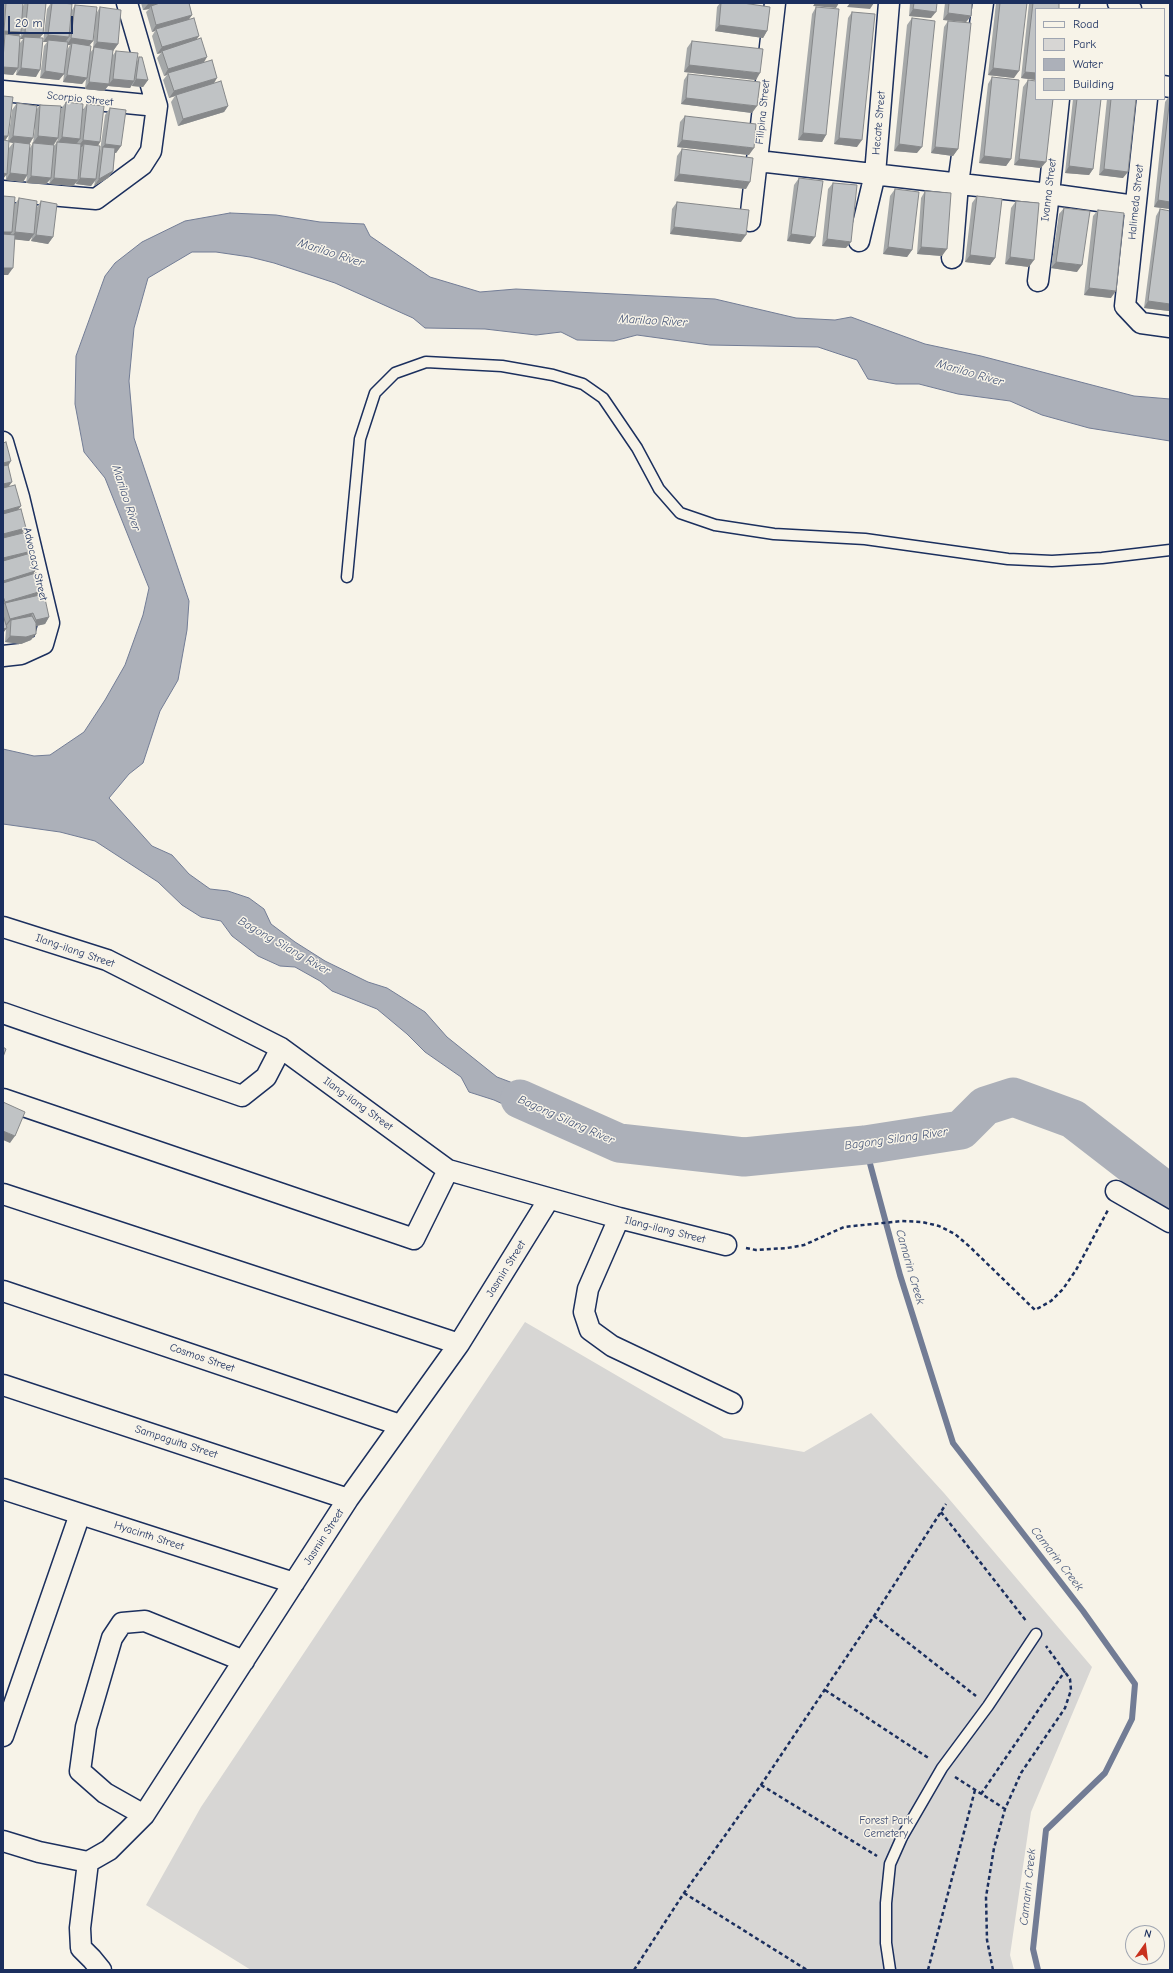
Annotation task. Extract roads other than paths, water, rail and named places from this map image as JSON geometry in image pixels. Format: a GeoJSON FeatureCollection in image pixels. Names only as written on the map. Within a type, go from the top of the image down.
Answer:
{"type":"FeatureCollection","features":[{"type":"Feature","properties":{"kind":"street"},"geometry":{"type":"LineString","coordinates":[[3,191],[96,199],[142,165],[148,156],[151,151],[155,134],[157,106],[124,3]]}},
{"type":"Feature","properties":{"kind":"street","name":"Filipina Street"},"geometry":{"type":"LineString","coordinates":[[750,222],[775,3]]}},
{"type":"Feature","properties":{"kind":"street","name":"Hecate Street"},"geometry":{"type":"LineString","coordinates":[[859,241],[875,174],[889,3]]}},
{"type":"Feature","properties":{"kind":"street"},"geometry":{"type":"LineString","coordinates":[[952,258],[958,184],[983,3]]}},
{"type":"Feature","properties":{"kind":"street"},"geometry":{"type":"LineString","coordinates":[[1118,3],[1128,8]]}},
{"type":"Feature","properties":{"kind":"street","name":"Scorpio Street"},"geometry":{"type":"LineString","coordinates":[[3,91],[157,106]]}},
{"type":"Feature","properties":{"kind":"street","name":"Ivanna Street"},"geometry":{"type":"LineString","coordinates":[[1038,281],[1059,100]]}},
{"type":"Feature","properties":{"kind":"street","name":"Halimeda Street"},"geometry":{"type":"LineString","coordinates":[[1147,100],[1125,306],[1141,323],[1170,327]]}},
{"type":"Feature","properties":{"kind":"street"},"geometry":{"type":"LineString","coordinates":[[758,161],[1049,194],[1135,206]]}},
{"type":"Feature","properties":{"kind":"street","name":"Advocacy Street"},"geometry":{"type":"LineString","coordinates":[[3,442],[19,497],[50,623],[43,644],[21,654],[3,656]]}},
{"type":"Feature","properties":{"kind":"street","name":"Ilang-ilang Street"},"geometry":{"type":"LineString","coordinates":[[3,927],[107,960],[281,1048],[448,1170],[619,1218],[726,1245]]}},
{"type":"Feature","properties":{"kind":"street"},"geometry":{"type":"LineString","coordinates":[[3,1013],[242,1096],[266,1077],[281,1048]]}},
{"type":"Feature","properties":{"kind":"street"},"geometry":{"type":"LineString","coordinates":[[3,1099],[414,1239],[448,1170]]}},
{"type":"Feature","properties":{"kind":"street"},"geometry":{"type":"LineString","coordinates":[[1116,1191],[1170,1222]]}},
{"type":"Feature","properties":{"kind":"street"},"geometry":{"type":"LineString","coordinates":[[3,1194],[459,1344]]}},
{"type":"Feature","properties":{"kind":"street","name":"Jasmin Street"},"geometry":{"type":"LineString","coordinates":[[88,1862],[109,1850],[144,1815],[348,1499],[459,1344],[550,1199]]}},
{"type":"Feature","properties":{"kind":"street"},"geometry":{"type":"LineString","coordinates":[[619,1218],[588,1289],[584,1312],[590,1330],[612,1346],[732,1404]]}},
{"type":"Feature","properties":{"kind":"street","name":"Cosmos Street"},"geometry":{"type":"LineString","coordinates":[[3,1291],[400,1425]]}},
{"type":"Feature","properties":{"kind":"street","name":"Sampaguita Street"},"geometry":{"type":"LineString","coordinates":[[3,1385],[348,1499]]}},
{"type":"Feature","properties":{"kind":"street","name":"Hyacinth Street"},"geometry":{"type":"LineString","coordinates":[[3,1489],[294,1583]]}},
{"type":"Feature","properties":{"kind":"street"},"geometry":{"type":"LineString","coordinates":[[3,1736],[80,1514]]}},
{"type":"Feature","properties":{"kind":"street"},"geometry":{"type":"LineString","coordinates":[[144,1815],[106,1793],[80,1771],[86,1727],[112,1638],[122,1623],[146,1621],[244,1661]]}},
{"type":"Feature","properties":{"kind":"street"},"geometry":{"type":"LineString","coordinates":[[3,1841],[39,1852],[88,1862],[80,1928],[81,1948],[92,1958],[101,1970]]}},
{"type":"Feature","properties":{"kind":"lane"},"geometry":{"type":"LineString","coordinates":[[347,577],[360,439],[375,394],[395,372],[426,362],[502,366],[553,374],[583,384],[603,398],[637,448],[659,489],[680,513],[715,525],[774,534],[865,538],[1008,559],[1052,561],[1170,550]]}},
{"type":"Feature","properties":{"kind":"lane"},"geometry":{"type":"LineString","coordinates":[[890,1970],[886,1943],[886,1903],[890,1864],[902,1837],[942,1768],[988,1706],[1036,1634]]}},
{"type":"Feature","properties":{"kind":"water","name":"Marilao River"},"geometry":{"type":"Polygon","coordinates":[[[230,213],[276,215],[320,222],[364,224],[370,236],[430,277],[480,292],[516,289],[715,299],[796,318],[835,320],[851,317],[925,344],[981,356],[1134,396],[1170,399],[1170,441],[1089,428],[1042,415],[1010,401],[958,394],[919,384],[896,384],[868,379],[857,360],[818,347],[710,345],[637,335],[614,341],[577,340],[561,332],[536,335],[485,329],[425,328],[413,318],[335,283],[274,263],[250,257],[216,252],[192,252],[148,278],[134,328],[129,381],[134,438],[189,601],[187,630],[178,680],[160,711],[143,763],[129,774],[109,798],[152,846],[172,855],[189,874],[210,889],[228,891],[249,898],[264,909],[271,924],[295,942],[325,961],[368,982],[387,988],[425,1012],[447,1037],[497,1077],[550,1097],[574,1111],[564,1132],[494,1100],[469,1092],[461,1077],[425,1052],[407,1034],[377,1009],[332,991],[320,981],[295,967],[280,966],[258,956],[232,936],[221,921],[201,917],[182,905],[158,882],[95,841],[60,832],[3,824],[3,749],[34,756],[50,755],[84,732],[105,700],[125,665],[143,615],[149,588],[105,478],[84,452],[75,404],[76,356],[105,276],[115,263],[142,242],[185,221],[230,213]]]}},
{"type":"Feature","properties":{"kind":"waterway","name":"Bagong Silang River"},"geometry":{"type":"LineString","coordinates":[[520,1099],[619,1143],[744,1157],[865,1145],[961,1130],[985,1106],[1013,1097],[1073,1119],[1170,1194]]}},
{"type":"Feature","properties":{"kind":"waterway","name":"Camarin Creek"},"geometry":{"type":"LineString","coordinates":[[865,1145],[900,1275],[953,1443],[1083,1611],[1135,1684],[1132,1719],[1105,1773],[1046,1830],[1033,1949],[1038,1970]]}},
{"type":"Feature","properties":{"kind":"waterway","name":"Bagong Silang River"},"geometry":{"type":"LineString","coordinates":[[1168,1192],[1170,1199]]}},
{"type":"Feature","properties":{"kind":"park label","name":"Forest Park Cemetery"},"geometry":{"type":"Point","coordinates":[886,1827]}}]}
